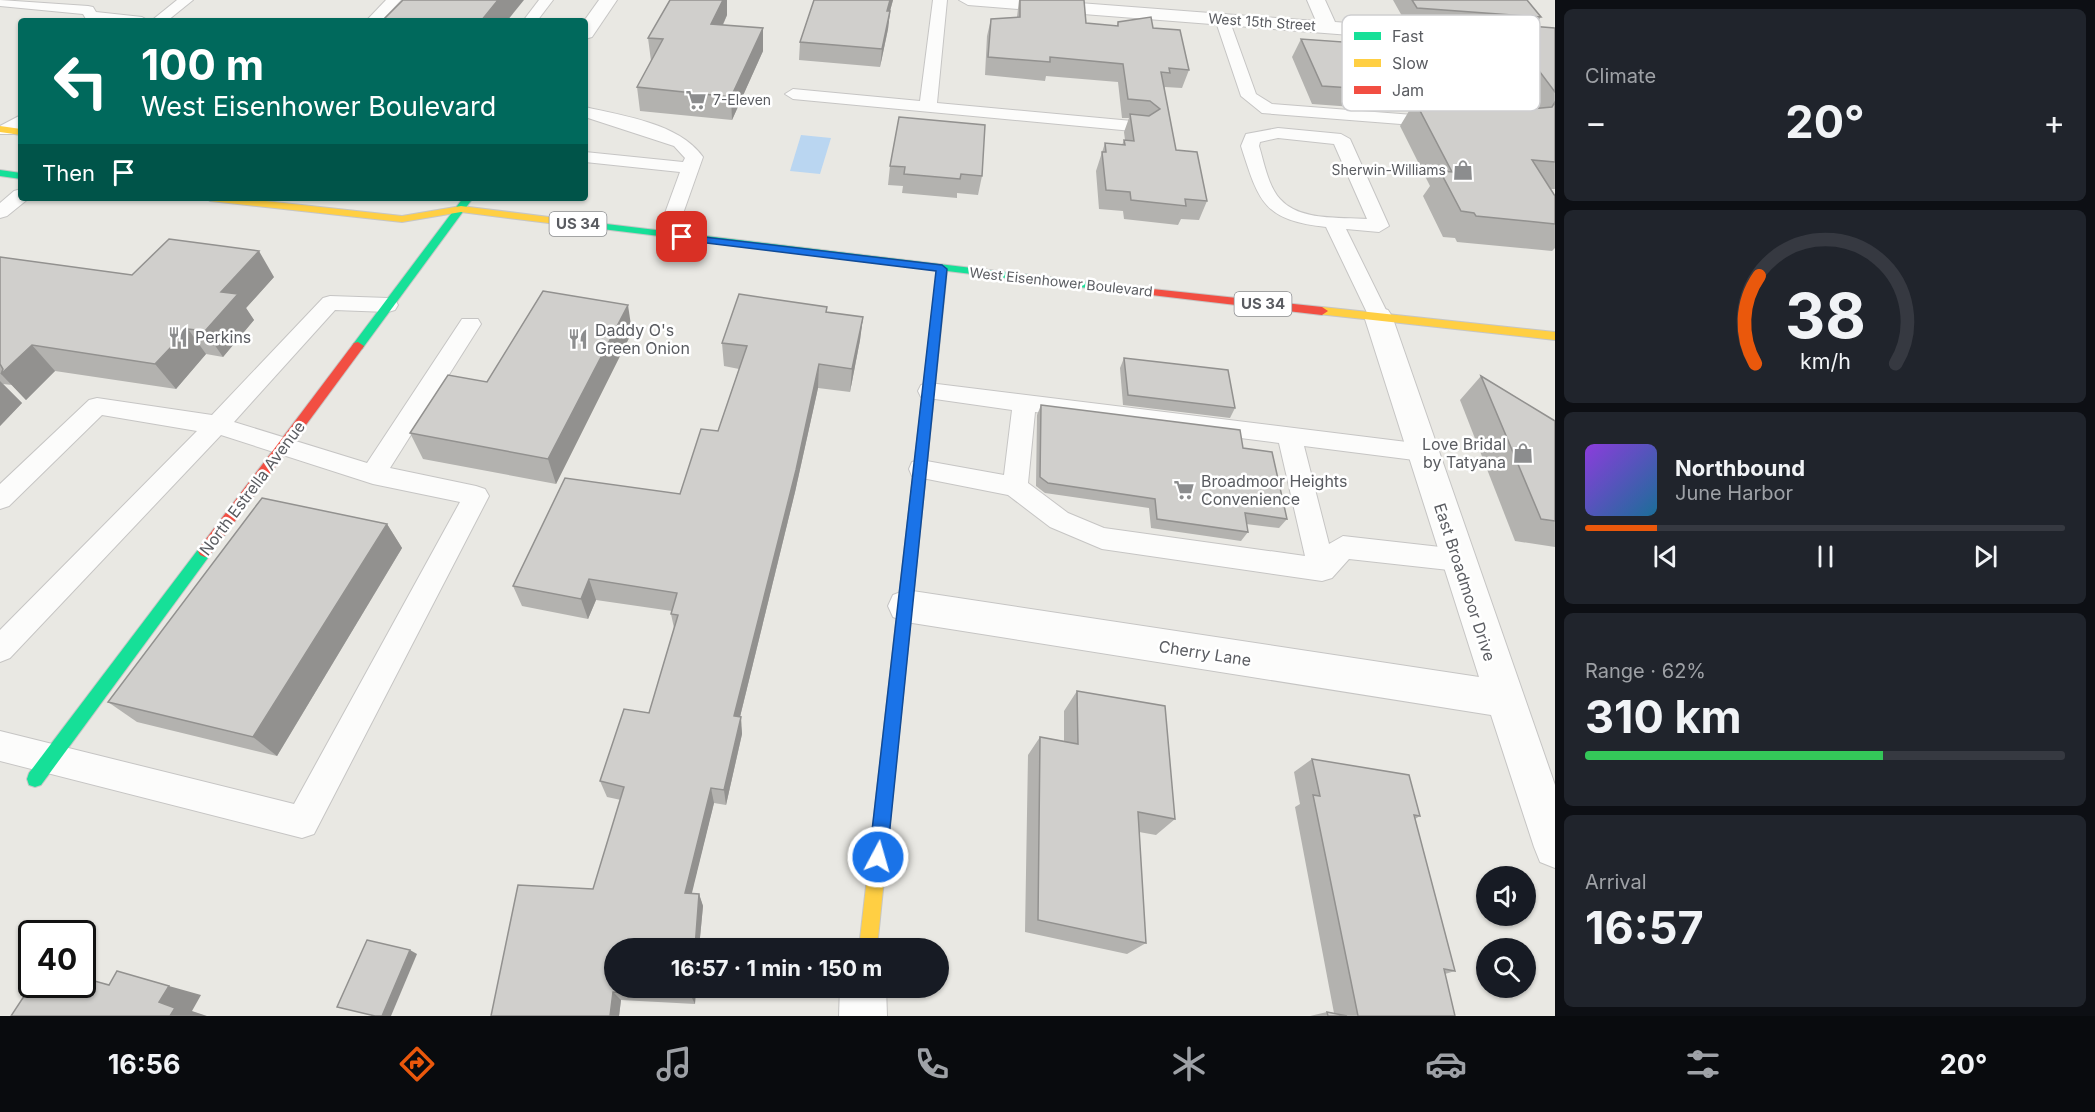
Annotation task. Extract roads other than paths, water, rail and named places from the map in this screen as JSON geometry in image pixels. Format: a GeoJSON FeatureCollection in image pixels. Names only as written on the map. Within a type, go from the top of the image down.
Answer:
{"type":"FeatureCollection","features":[{"type":"Feature","properties":{"kind":"main road"},"geometry":{"type":"LineString","coordinates":[[0,173],[18,176]]}},
{"type":"Feature","properties":{"kind":"main road","name":"West Eisenhower Boulevard"},"geometry":{"type":"LineString","coordinates":[[237,201],[402,219],[464,204],[668,235],[942,269],[1555,336]]}},
{"type":"Feature","properties":{"kind":"main road","name":"North Estrella Avenue"},"geometry":{"type":"LineString","coordinates":[[43,768],[464,204]]}},
{"type":"Feature","properties":{"kind":"main road"},"geometry":{"type":"LineString","coordinates":[[869,938],[942,269]]}},
{"type":"Feature","properties":{"kind":"street"},"geometry":{"type":"LineString","coordinates":[[588,29],[608,0]]}},
{"type":"Feature","properties":{"kind":"street","name":"West 15th Street"},"geometry":{"type":"LineString","coordinates":[[968,0],[1342,28]]}},
{"type":"Feature","properties":{"kind":"street"},"geometry":{"type":"LineString","coordinates":[[1316,0],[1328,27]]}},
{"type":"Feature","properties":{"kind":"street","name":"West 15th Street"},"geometry":{"type":"LineString","coordinates":[[1540,44],[1555,45]]}},
{"type":"Feature","properties":{"kind":"street","name":"East Broadmoor Drive"},"geometry":{"type":"LineString","coordinates":[[1378,316],[1555,847]]}},
{"type":"Feature","properties":{"kind":"street","name":"Cherry Lane"},"geometry":{"type":"LineString","coordinates":[[906,606],[1504,699]]}},
{"type":"Feature","properties":{"kind":"street"},"geometry":{"type":"LineString","coordinates":[[863,998],[863,1016]]}},
{"type":"Feature","properties":{"kind":"lane"},"geometry":{"type":"LineString","coordinates":[[162,18],[186,0]]}},
{"type":"Feature","properties":{"kind":"lane"},"geometry":{"type":"LineString","coordinates":[[376,18],[394,0]]}},
{"type":"Feature","properties":{"kind":"lane"},"geometry":{"type":"LineString","coordinates":[[532,18],[546,0]]}},
{"type":"Feature","properties":{"kind":"lane"},"geometry":{"type":"LineString","coordinates":[[928,107],[940,0]]}},
{"type":"Feature","properties":{"kind":"lane"},"geometry":{"type":"LineString","coordinates":[[0,2],[88,10],[92,16],[112,18]]}},
{"type":"Feature","properties":{"kind":"lane"},"geometry":{"type":"LineString","coordinates":[[1222,19],[1249,96],[1268,109],[1455,123]]}},
{"type":"Feature","properties":{"kind":"lane"},"geometry":{"type":"LineString","coordinates":[[794,94],[1143,127]]}},
{"type":"Feature","properties":{"kind":"lane"},"geometry":{"type":"LineString","coordinates":[[588,118],[649,129],[680,142],[694,157],[668,235]]}},
{"type":"Feature","properties":{"kind":"lane"},"geometry":{"type":"LineString","coordinates":[[1278,133],[1341,139],[1379,226],[1333,222],[1299,219],[1273,205],[1265,194],[1250,146],[1252,138],[1278,133]]}},
{"type":"Feature","properties":{"kind":"lane"},"geometry":{"type":"LineString","coordinates":[[588,157],[691,168]]}},
{"type":"Feature","properties":{"kind":"lane"},"geometry":{"type":"LineString","coordinates":[[0,212],[18,197]]}},
{"type":"Feature","properties":{"kind":"lane"},"geometry":{"type":"LineString","coordinates":[[1333,222],[1378,316]]}},
{"type":"Feature","properties":{"kind":"lane"},"geometry":{"type":"LineString","coordinates":[[0,649],[330,303],[388,305]]}},
{"type":"Feature","properties":{"kind":"lane"},"geometry":{"type":"LineString","coordinates":[[373,474],[470,324]]}},
{"type":"Feature","properties":{"kind":"lane"},"geometry":{"type":"LineString","coordinates":[[929,391],[1422,452]]}},
{"type":"Feature","properties":{"kind":"lane"},"geometry":{"type":"LineString","coordinates":[[1015,487],[1024,402]]}},
{"type":"Feature","properties":{"kind":"lane"},"geometry":{"type":"LineString","coordinates":[[0,499],[97,406],[217,424],[373,474],[476,496],[302,822],[43,768],[0,746]]}},
{"type":"Feature","properties":{"kind":"lane"},"geometry":{"type":"LineString","coordinates":[[1289,435],[1322,570]]}},
{"type":"Feature","properties":{"kind":"lane"},"geometry":{"type":"LineString","coordinates":[[921,469],[1015,487],[1059,520],[1102,538],[1322,570]]}},
{"type":"Feature","properties":{"kind":"lane"},"geometry":{"type":"LineString","coordinates":[[1322,570],[1343,547],[1458,560]]}},
{"type":"Feature","properties":{"kind":"water"},"geometry":{"type":"Polygon","coordinates":[[[801,135],[831,138],[820,174],[790,171],[801,135]]]}},
{"type":"Feature","properties":{"kind":"place","name":"7-Eleven"},"geometry":{"type":"Point","coordinates":[696,100]}},
{"type":"Feature","properties":{"kind":"place","name":"Sherwin-Williams"},"geometry":{"type":"Point","coordinates":[1463,170]}},
{"type":"Feature","properties":{"kind":"place","name":"Perkins"},"geometry":{"type":"Point","coordinates":[178,337]}},
{"type":"Feature","properties":{"kind":"place","name":"Daddy O's Green Onion"},"geometry":{"type":"Point","coordinates":[578,339]}},
{"type":"Feature","properties":{"kind":"place","name":"Love Bridal by Tatyana"},"geometry":{"type":"Point","coordinates":[1523,453]}},
{"type":"Feature","properties":{"kind":"place","name":"Broadmoor Heights Convenience"},"geometry":{"type":"Point","coordinates":[1184,490]}}]}
